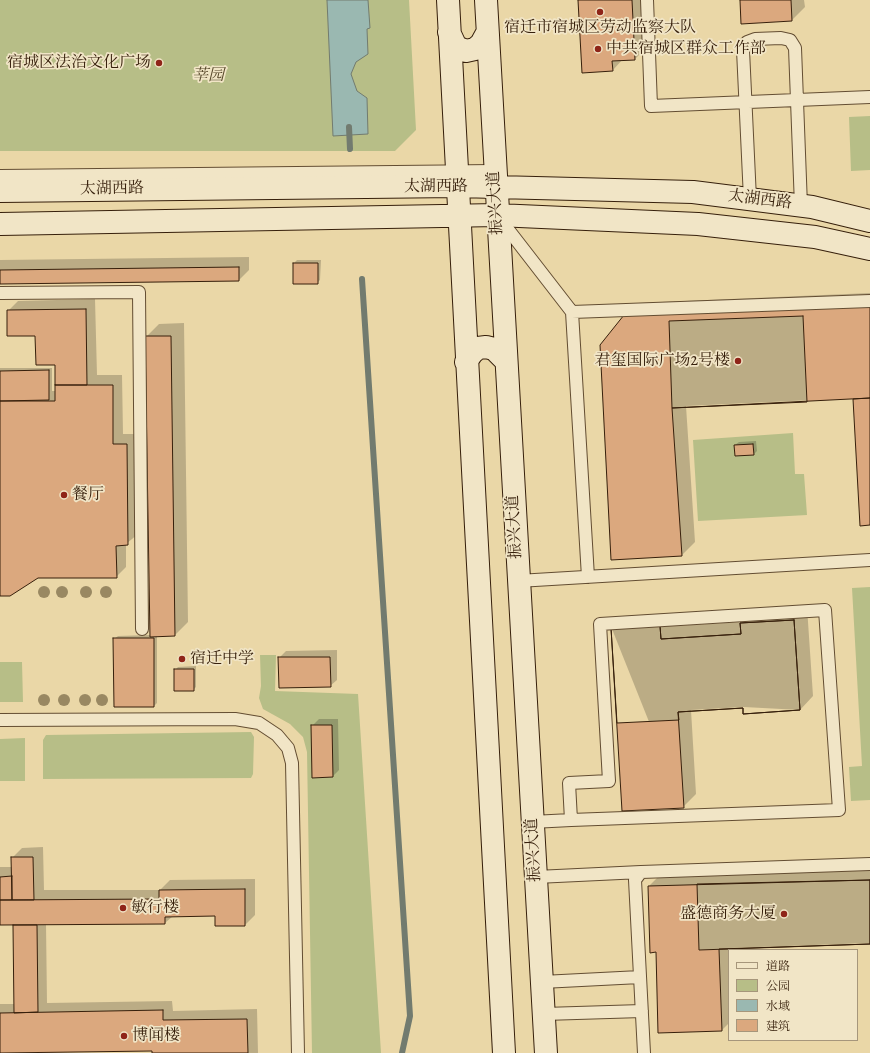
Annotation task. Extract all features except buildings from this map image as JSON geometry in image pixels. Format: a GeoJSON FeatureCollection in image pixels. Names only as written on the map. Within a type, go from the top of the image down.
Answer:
{"type":"FeatureCollection","features":[{"type":"Feature","properties":{"kind":"main road"},"geometry":{"type":"LineString","coordinates":[[448,0],[458,216],[504,1053]]}},
{"type":"Feature","properties":{"kind":"main road","name":"振兴大道"},"geometry":{"type":"LineString","coordinates":[[486,0],[505,360],[546,1053]]}},
{"type":"Feature","properties":{"kind":"main road"},"geometry":{"type":"LineString","coordinates":[[449,32],[456,47],[466,51],[475,49],[482,44],[487,33]]}},
{"type":"Feature","properties":{"kind":"main road","name":"太湖西路"},"geometry":{"type":"LineString","coordinates":[[0,190],[495,179],[693,192],[801,206],[870,221]]}},
{"type":"Feature","properties":{"kind":"main road","name":"太湖西路"},"geometry":{"type":"LineString","coordinates":[[0,224],[497,215],[698,224],[815,237],[870,249]]}},
{"type":"Feature","properties":{"kind":"main road"},"geometry":{"type":"LineString","coordinates":[[466,362],[472,353],[478,348],[494,349],[505,360]]}},
{"type":"Feature","properties":{"kind":"lane"},"geometry":{"type":"LineString","coordinates":[[647,0],[651,106],[870,97]]}},
{"type":"Feature","properties":{"kind":"lane"},"geometry":{"type":"LineString","coordinates":[[750,199],[744,50],[747,42],[754,39],[774,38],[790,40],[795,48],[801,206]]}},
{"type":"Feature","properties":{"kind":"lane"},"geometry":{"type":"LineString","coordinates":[[0,176],[457,179]]}},
{"type":"Feature","properties":{"kind":"lane"},"geometry":{"type":"LineString","coordinates":[[497,215],[572,312],[588,577]]}},
{"type":"Feature","properties":{"kind":"lane"},"geometry":{"type":"LineString","coordinates":[[0,293],[139,292],[142,629]]}},
{"type":"Feature","properties":{"kind":"lane"},"geometry":{"type":"LineString","coordinates":[[572,312],[870,301]]}},
{"type":"Feature","properties":{"kind":"lane"},"geometry":{"type":"LineString","coordinates":[[518,581],[870,560]]}},
{"type":"Feature","properties":{"kind":"lane"},"geometry":{"type":"LineString","coordinates":[[532,822],[839,810],[825,610],[600,624],[609,781],[568,783],[570,820]]}},
{"type":"Feature","properties":{"kind":"lane"},"geometry":{"type":"LineString","coordinates":[[0,720],[235,718],[259,723],[277,735],[288,748],[292,763],[298,1053]]}},
{"type":"Feature","properties":{"kind":"lane"},"geometry":{"type":"LineString","coordinates":[[536,877],[870,864]]}},
{"type":"Feature","properties":{"kind":"lane"},"geometry":{"type":"LineString","coordinates":[[641,872],[636,880],[644,1053]]}},
{"type":"Feature","properties":{"kind":"lane"},"geometry":{"type":"LineString","coordinates":[[542,982],[640,977]]}},
{"type":"Feature","properties":{"kind":"lane"},"geometry":{"type":"LineString","coordinates":[[544,1014],[642,1011]]}},
{"type":"Feature","properties":{"kind":"green space","name":"莘园"},"geometry":{"type":"Polygon","coordinates":[[[0,0],[409,0],[416,130],[395,151],[0,151],[0,0]]]}},
{"type":"Feature","properties":{"kind":"green space"},"geometry":{"type":"Polygon","coordinates":[[[870,116],[870,170],[851,171],[849,117],[870,116]]]}},
{"type":"Feature","properties":{"kind":"green space"},"geometry":{"type":"Polygon","coordinates":[[[793,433],[795,474],[804,474],[807,515],[698,521],[693,440],[793,433]]]}},
{"type":"Feature","properties":{"kind":"green space"},"geometry":{"type":"Polygon","coordinates":[[[870,587],[870,800],[851,801],[849,767],[862,766],[852,588],[870,587]]]}},
{"type":"Feature","properties":{"kind":"green space"},"geometry":{"type":"Polygon","coordinates":[[[260,655],[276,655],[275,691],[358,694],[381,1053],[312,1053],[307,752],[303,737],[290,724],[263,709],[259,698],[261,686],[260,655]]]}},
{"type":"Feature","properties":{"kind":"green space"},"geometry":{"type":"Polygon","coordinates":[[[0,662],[22,662],[23,702],[0,702],[0,662]]]}},
{"type":"Feature","properties":{"kind":"green space"},"geometry":{"type":"Polygon","coordinates":[[[251,732],[254,737],[253,774],[251,778],[43,779],[43,740],[46,735],[251,732]]]}},
{"type":"Feature","properties":{"kind":"green space"},"geometry":{"type":"Polygon","coordinates":[[[25,738],[25,781],[0,781],[0,739],[25,738]]]}},
{"type":"Feature","properties":{"kind":"water"},"geometry":{"type":"Polygon","coordinates":[[[327,0],[368,0],[370,28],[367,29],[368,54],[356,62],[351,74],[357,91],[367,98],[368,134],[333,136],[327,0]]]}},
{"type":"Feature","properties":{"kind":"waterway"},"geometry":{"type":"LineString","coordinates":[[349,127],[350,149]]}},
{"type":"Feature","properties":{"kind":"waterway"},"geometry":{"type":"LineString","coordinates":[[362,279],[410,1016],[402,1053]]}},
{"type":"Feature","properties":{"kind":"place","name":"宿迁市宿城区劳动监察大队"},"geometry":{"type":"Point","coordinates":[600,12]}},
{"type":"Feature","properties":{"kind":"place","name":"中共宿城区群众工作部"},"geometry":{"type":"Point","coordinates":[598,49]}},
{"type":"Feature","properties":{"kind":"place","name":"宿城区法治文化广场"},"geometry":{"type":"Point","coordinates":[159,63]}},
{"type":"Feature","properties":{"kind":"place","name":"君玺国际广场2号楼"},"geometry":{"type":"Point","coordinates":[738,361]}},
{"type":"Feature","properties":{"kind":"place","name":"餐厅"},"geometry":{"type":"Point","coordinates":[64,495]}},
{"type":"Feature","properties":{"kind":"place","name":"宿迁中学"},"geometry":{"type":"Point","coordinates":[182,659]}},
{"type":"Feature","properties":{"kind":"place","name":"敏行楼"},"geometry":{"type":"Point","coordinates":[123,908]}},
{"type":"Feature","properties":{"kind":"place","name":"盛德商务大厦"},"geometry":{"type":"Point","coordinates":[784,914]}},
{"type":"Feature","properties":{"kind":"place","name":"博闻楼"},"geometry":{"type":"Point","coordinates":[124,1036]}}]}
